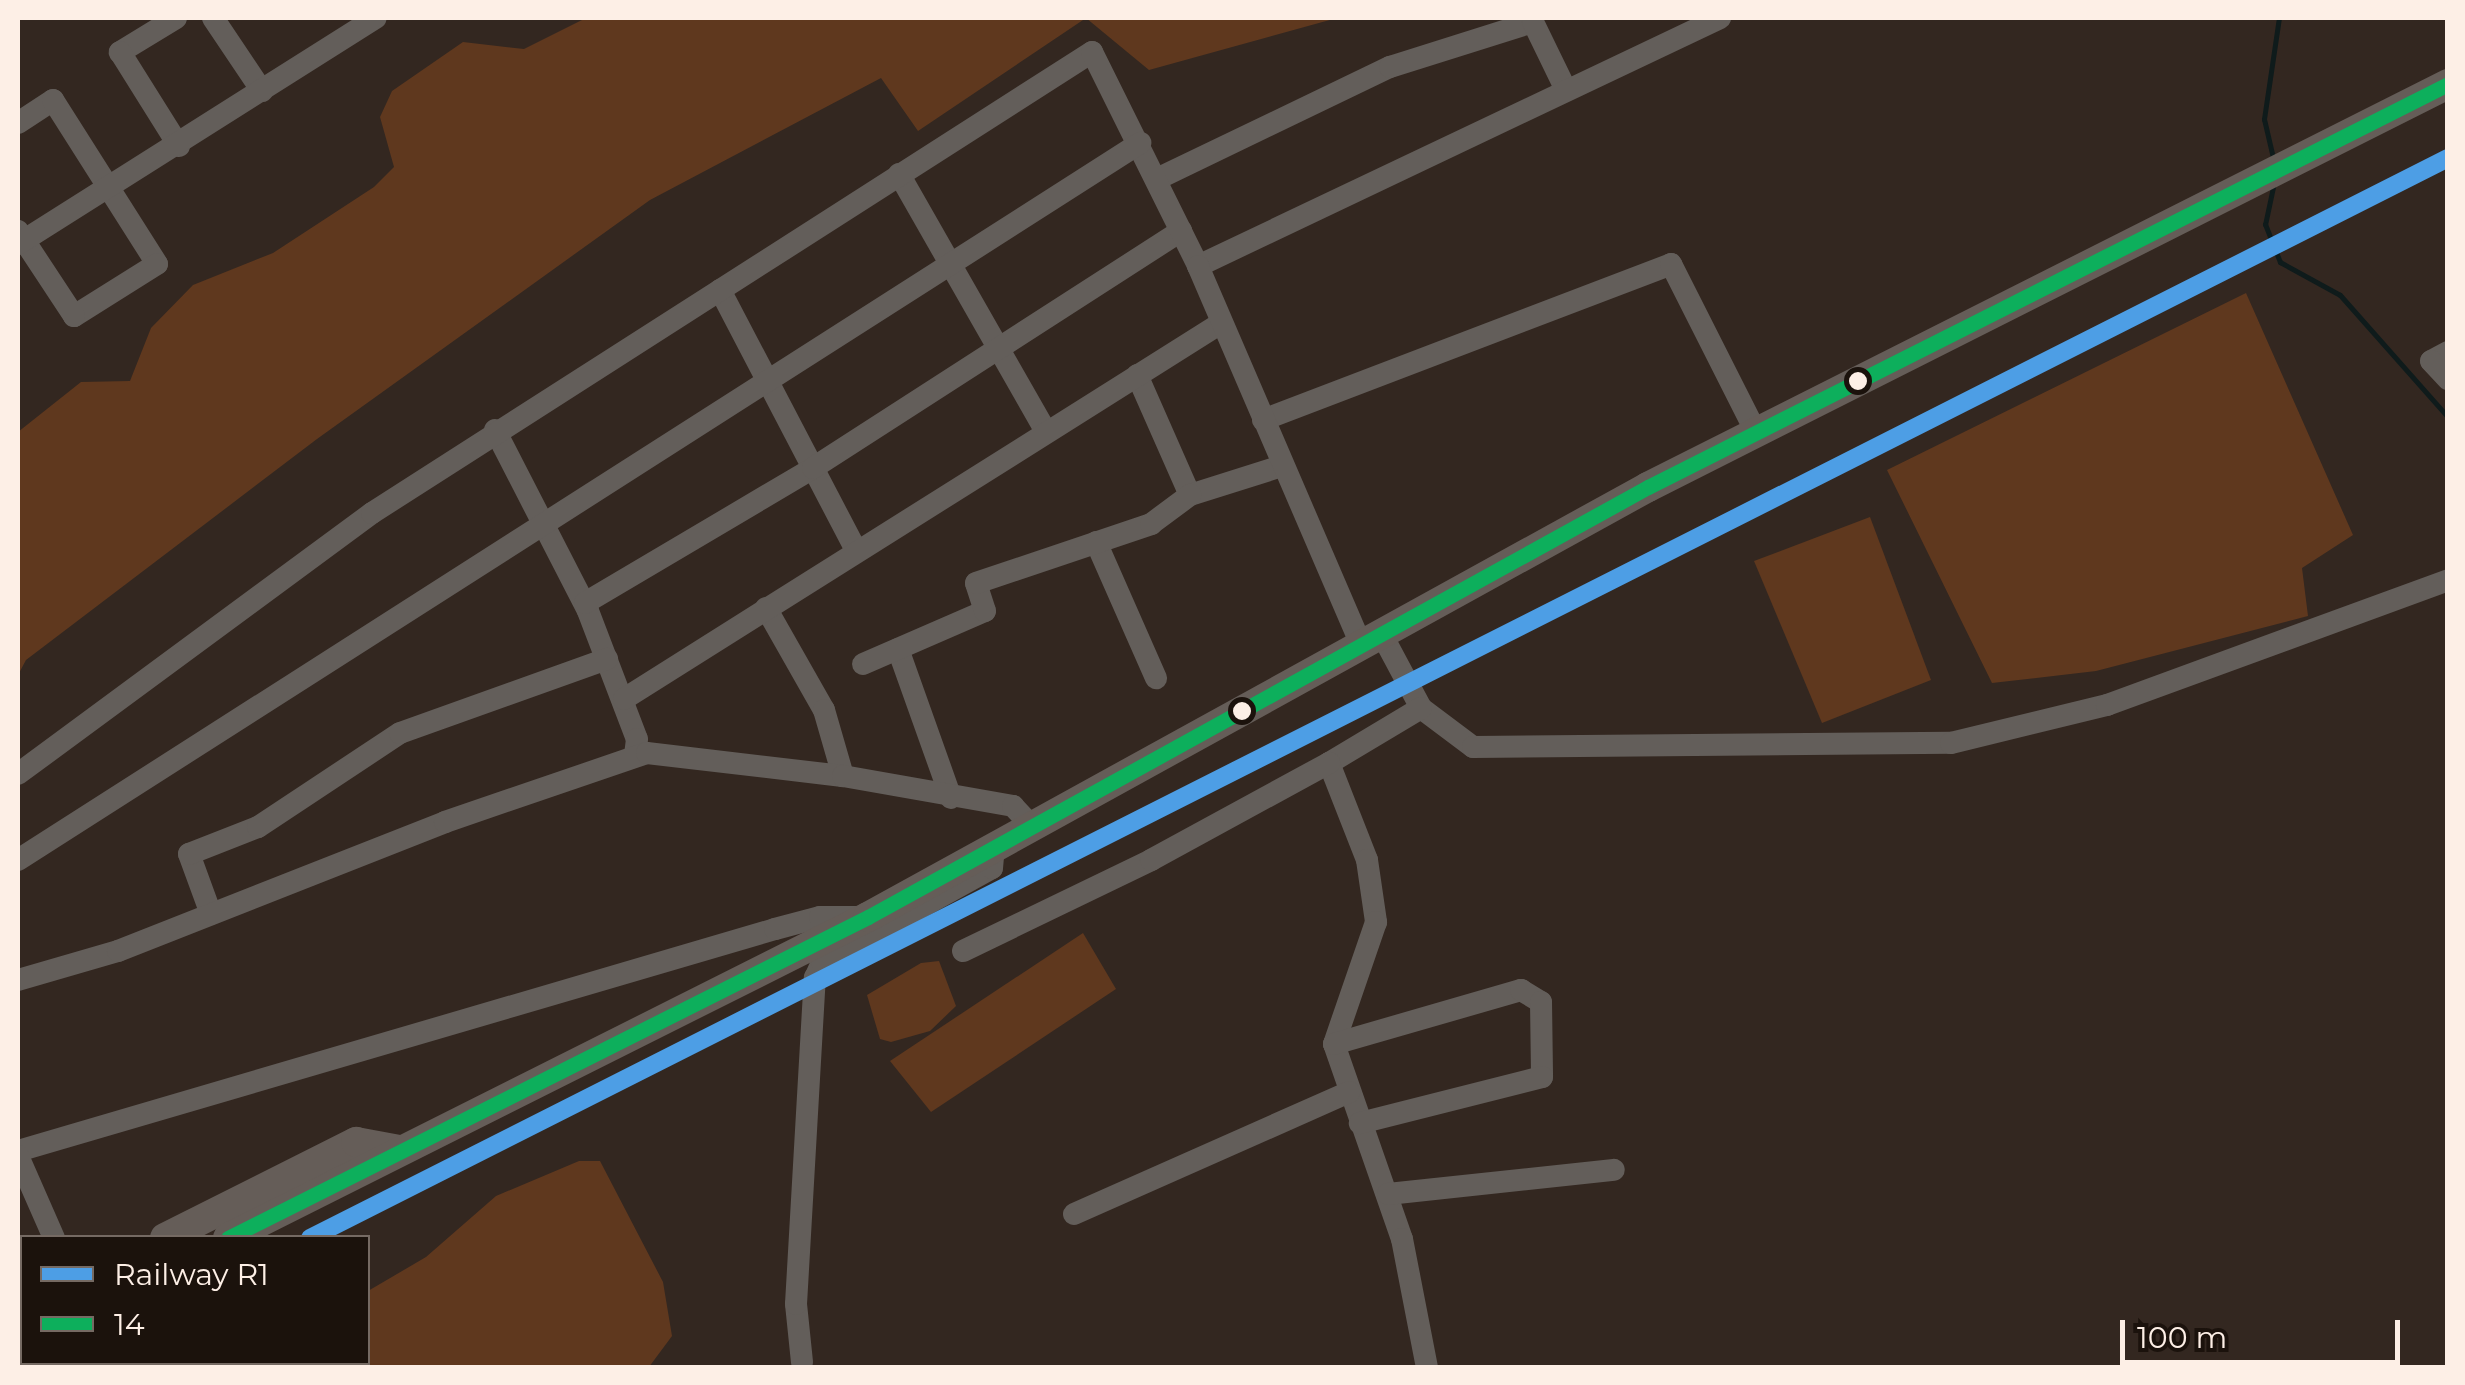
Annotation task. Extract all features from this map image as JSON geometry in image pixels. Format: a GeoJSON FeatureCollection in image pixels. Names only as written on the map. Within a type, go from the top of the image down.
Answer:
{"type":"FeatureCollection","features":[{"type":"Feature","properties":{"kind":"main road"},"geometry":{"type":"LineString","coordinates":[[234,1235],[868,917],[1756,432],[2448,84]]}},
{"type":"Feature","properties":{"kind":"main road"},"geometry":{"type":"LineString","coordinates":[[170,1235],[356,1142],[399,1150]]}},
{"type":"Feature","properties":{"kind":"street"},"geometry":{"type":"LineString","coordinates":[[176,18],[120,52],[178,146]]}},
{"type":"Feature","properties":{"kind":"street"},"geometry":{"type":"LineString","coordinates":[[213,18],[262,91]]}},
{"type":"Feature","properties":{"kind":"street"},"geometry":{"type":"LineString","coordinates":[[18,123],[54,100],[110,188],[157,264],[74,316],[20,239],[110,188],[178,146],[376,18]]}},
{"type":"Feature","properties":{"kind":"street"},"geometry":{"type":"LineString","coordinates":[[1198,266],[1720,18]]}},
{"type":"Feature","properties":{"kind":"street"},"geometry":{"type":"LineString","coordinates":[[1157,179],[1390,67],[1533,22],[1566,90]]}},
{"type":"Feature","properties":{"kind":"street"},"geometry":{"type":"LineString","coordinates":[[18,774],[494,430],[1092,52],[1198,266],[1282,466],[1371,639],[1420,708],[1473,747],[1951,743],[2108,705],[2448,580]]}},
{"type":"Feature","properties":{"kind":"street"},"geometry":{"type":"LineString","coordinates":[[18,860],[1140,143]]}},
{"type":"Feature","properties":{"kind":"street"},"geometry":{"type":"LineString","coordinates":[[899,174],[1046,432]]}},
{"type":"Feature","properties":{"kind":"street"},"geometry":{"type":"LineString","coordinates":[[584,603],[813,468],[1181,231]]}},
{"type":"Feature","properties":{"kind":"street"},"geometry":{"type":"LineString","coordinates":[[1263,420],[1671,264],[1756,432]]}},
{"type":"Feature","properties":{"kind":"street"},"geometry":{"type":"LineString","coordinates":[[720,290],[856,550]]}},
{"type":"Feature","properties":{"kind":"street"},"geometry":{"type":"LineString","coordinates":[[624,699],[1221,323]]}},
{"type":"Feature","properties":{"kind":"street"},"geometry":{"type":"LineString","coordinates":[[2448,352],[2431,361],[2448,379]]}},
{"type":"Feature","properties":{"kind":"street"},"geometry":{"type":"LineString","coordinates":[[1137,375],[1190,494]]}},
{"type":"Feature","properties":{"kind":"street"},"geometry":{"type":"LineString","coordinates":[[494,430],[584,603],[624,699],[637,739],[635,756]]}},
{"type":"Feature","properties":{"kind":"street"},"geometry":{"type":"LineString","coordinates":[[864,664],[985,611],[976,583],[1150,524],[1190,494],[1282,466]]}},
{"type":"Feature","properties":{"kind":"street"},"geometry":{"type":"LineString","coordinates":[[1096,542],[1156,678]]}},
{"type":"Feature","properties":{"kind":"street"},"geometry":{"type":"LineString","coordinates":[[766,608],[824,710],[844,776]]}},
{"type":"Feature","properties":{"kind":"street"},"geometry":{"type":"LineString","coordinates":[[898,649],[951,798]]}},
{"type":"Feature","properties":{"kind":"street"},"geometry":{"type":"LineString","coordinates":[[211,914],[188,854],[258,828],[400,733],[607,659]]}},
{"type":"Feature","properties":{"kind":"street"},"geometry":{"type":"LineString","coordinates":[[962,951],[1151,860],[1329,763],[1420,708]]}},
{"type":"Feature","properties":{"kind":"street"},"geometry":{"type":"LineString","coordinates":[[18,980],[211,914],[635,756],[844,776],[1013,806],[1031,825]]}},
{"type":"Feature","properties":{"kind":"street"},"geometry":{"type":"LineString","coordinates":[[1329,763],[1367,860],[1376,922],[1334,1044],[1348,1092],[1388,1194],[1427,1368]]}},
{"type":"Feature","properties":{"kind":"street"},"geometry":{"type":"LineString","coordinates":[[802,1365],[796,1304],[816,978],[822,962],[992,868],[994,846]]}},
{"type":"Feature","properties":{"kind":"street"},"geometry":{"type":"LineString","coordinates":[[53,1235],[18,1153],[820,917],[868,917]]}},
{"type":"Feature","properties":{"kind":"street"},"geometry":{"type":"LineString","coordinates":[[1334,1044],[1521,990],[1540,1002],[1542,1077],[1360,1124]]}},
{"type":"Feature","properties":{"kind":"street"},"geometry":{"type":"LineString","coordinates":[[1074,1214],[1348,1092]]}},
{"type":"Feature","properties":{"kind":"street"},"geometry":{"type":"LineString","coordinates":[[1388,1194],[1614,1170]]}},
{"type":"Feature","properties":{"kind":"shaded area"},"geometry":{"type":"Polygon","coordinates":[[[586,18],[1086,18],[918,131],[881,78],[650,200],[317,439],[26,660],[18,675],[18,432],[81,382],[130,381],[151,328],[193,285],[273,253],[374,187],[394,167],[380,117],[392,91],[463,42],[524,49],[586,18]]]}},
{"type":"Feature","properties":{"kind":"shaded area"},"geometry":{"type":"Polygon","coordinates":[[[1086,18],[1337,18],[1149,70],[1086,18]]]}},
{"type":"Feature","properties":{"kind":"shaded area"},"geometry":{"type":"Polygon","coordinates":[[[2246,293],[2353,535],[2302,568],[2308,616],[2096,671],[1992,683],[1887,470],[2246,293]]]}},
{"type":"Feature","properties":{"kind":"shaded area"},"geometry":{"type":"Polygon","coordinates":[[[1870,517],[1931,680],[1822,723],[1754,561],[1870,517]]]}},
{"type":"Feature","properties":{"kind":"shaded area"},"geometry":{"type":"Polygon","coordinates":[[[1083,933],[1116,989],[931,1112],[890,1061],[1083,933]]]}},
{"type":"Feature","properties":{"kind":"shaded area"},"geometry":{"type":"Polygon","coordinates":[[[939,961],[956,1006],[930,1031],[891,1042],[880,1039],[867,995],[921,963],[939,961]]]}},
{"type":"Feature","properties":{"kind":"shaded area"},"geometry":{"type":"Polygon","coordinates":[[[579,1161],[600,1161],[663,1282],[672,1336],[649,1367],[244,1367],[370,1365],[370,1290],[426,1257],[496,1196],[579,1161]]]}},
{"type":"Feature","properties":{"kind":"waterway"},"geometry":{"type":"LineString","coordinates":[[2274,162],[2264,119],[2279,18]]}},
{"type":"Feature","properties":{"kind":"waterway"},"geometry":{"type":"LineString","coordinates":[[2273,187],[2265,224],[2280,262],[2340,295],[2448,417]]}},
{"type":"Feature","properties":{"kind":"rail line","name":"R1"},"geometry":{"type":"LineString","coordinates":[[316,1235],[2448,158]]}},
{"type":"Feature","properties":{"kind":"transit line","name":"14"},"geometry":{"type":"LineString","coordinates":[[234,1235],[868,917],[1648,487],[2448,84]]}}]}
